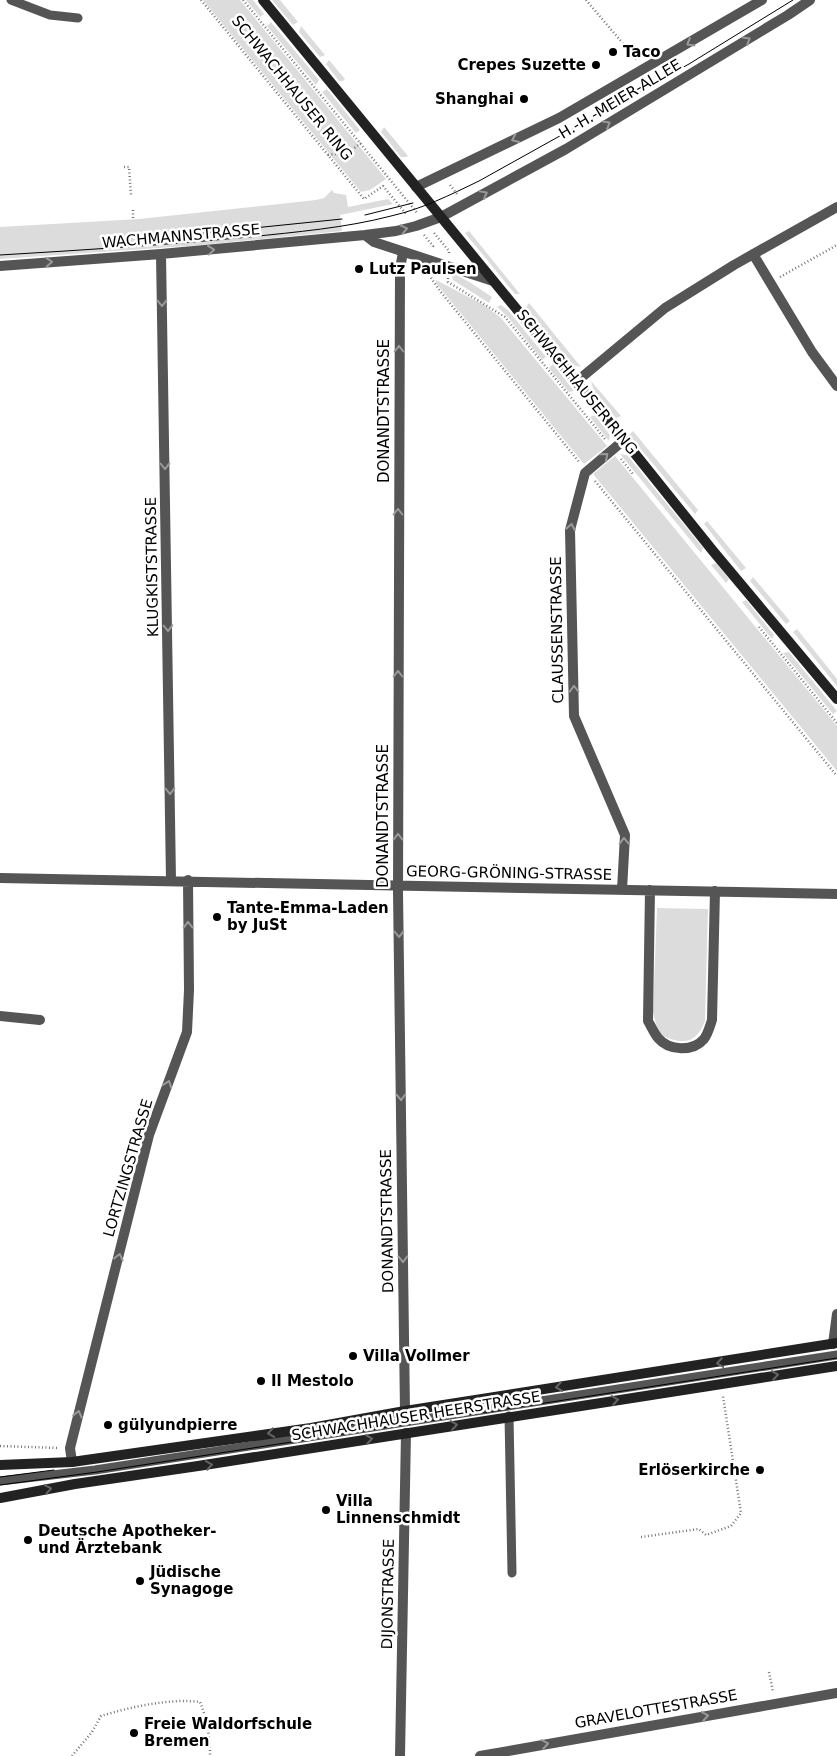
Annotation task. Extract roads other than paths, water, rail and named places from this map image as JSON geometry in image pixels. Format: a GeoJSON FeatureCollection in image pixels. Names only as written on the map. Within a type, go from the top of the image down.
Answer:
{"type":"FeatureCollection","features":[{"type":"Feature","properties":{"kind":"main road","name":"SCHWACHHAUSER RING"},"geometry":{"type":"LineString","coordinates":[[263,0],[837,699]]}},
{"type":"Feature","properties":{"kind":"main road","name":"SCHWACHHAUSER HEERSTRASSE"},"geometry":{"type":"LineString","coordinates":[[0,1465],[72,1462],[311,1428],[405,1411],[835,1344]]}},
{"type":"Feature","properties":{"kind":"main road","name":"SCHWACHHAUSER HEERSTRASSE"},"geometry":{"type":"LineString","coordinates":[[0,1498],[75,1484],[837,1366]]}},
{"type":"Feature","properties":{"kind":"street","name":"H.-H.-MEIER-ALLEE"},"geometry":{"type":"LineString","coordinates":[[416,187],[559,118],[762,0]]}},
{"type":"Feature","properties":{"kind":"street","name":"H.-H.-MEIER-ALLEE"},"geometry":{"type":"LineString","coordinates":[[441,217],[566,149],[810,0]]}},
{"type":"Feature","properties":{"kind":"street"},"geometry":{"type":"LineString","coordinates":[[576,382],[665,308],[753,254],[837,207]]}},
{"type":"Feature","properties":{"kind":"street","name":"WACHMANNSTRASSE"},"geometry":{"type":"LineString","coordinates":[[0,266],[161,254],[365,235],[396,231],[441,217]]}},
{"type":"Feature","properties":{"kind":"street"},"geometry":{"type":"LineString","coordinates":[[365,235],[374,242],[493,281]]}},
{"type":"Feature","properties":{"kind":"street","name":"DONANDTSTRASSE"},"geometry":{"type":"LineString","coordinates":[[403,252],[400,269],[398,438],[398,886],[405,1411]]}},
{"type":"Feature","properties":{"kind":"street","name":"KLUGKISTSTRASSE"},"geometry":{"type":"LineString","coordinates":[[161,254],[171,880]]}},
{"type":"Feature","properties":{"kind":"street"},"geometry":{"type":"LineString","coordinates":[[753,254],[812,352],[837,386]]}},
{"type":"Feature","properties":{"kind":"street","name":"CLAUSSENSTRASSE"},"geometry":{"type":"LineString","coordinates":[[622,890],[624,835],[574,716],[570,530],[585,473],[624,440]]}},
{"type":"Feature","properties":{"kind":"street","name":"GEORG-GRÖNING-STRASSE"},"geometry":{"type":"LineString","coordinates":[[0,878],[188,880],[837,894]]}},
{"type":"Feature","properties":{"kind":"street","name":"LORTZINGSTRASSE"},"geometry":{"type":"LineString","coordinates":[[72,1462],[70,1448],[149,1135],[187,1032],[189,990],[188,880]]}},
{"type":"Feature","properties":{"kind":"street"},"geometry":{"type":"LineString","coordinates":[[650,890],[648,1020],[658,1039],[671,1046],[685,1049],[706,1038],[712,1020],[715,891]]}},
{"type":"Feature","properties":{"kind":"street"},"geometry":{"type":"LineString","coordinates":[[0,1016],[40,1020]]}},
{"type":"Feature","properties":{"kind":"street"},"geometry":{"type":"LineString","coordinates":[[835,1344],[837,1314]]}},
{"type":"Feature","properties":{"kind":"street","name":"DIJONSTRASSE"},"geometry":{"type":"LineString","coordinates":[[400,1756],[406,1433]]}},
{"type":"Feature","properties":{"kind":"street","name":"GRAVELOTTESTRASSE"},"geometry":{"type":"LineString","coordinates":[[480,1756],[837,1692]]}},
{"type":"Feature","properties":{"kind":"lane"},"geometry":{"type":"LineString","coordinates":[[11,0],[50,15],[78,18]]}},
{"type":"Feature","properties":{"kind":"lane"},"geometry":{"type":"LineString","coordinates":[[0,1481],[122,1466],[837,1355]]}},
{"type":"Feature","properties":{"kind":"lane"},"geometry":{"type":"LineString","coordinates":[[509,1416],[512,1573]]}},
{"type":"Feature","properties":{"kind":"tram line"},"geometry":{"type":"LineString","coordinates":[[0,255],[156,245],[285,233],[356,224],[414,210],[479,181],[689,64],[793,0]]}},
{"type":"Feature","properties":{"kind":"tram line"},"geometry":{"type":"LineString","coordinates":[[365,215],[413,203]]}},
{"type":"Feature","properties":{"kind":"tram line"},"geometry":{"type":"LineString","coordinates":[[146,239],[342,219]]}},
{"type":"Feature","properties":{"kind":"tram line"},"geometry":{"type":"LineString","coordinates":[[0,1485],[97,1472],[837,1358]]}},
{"type":"Feature","properties":{"kind":"tram line"},"geometry":{"type":"LineString","coordinates":[[0,1477],[54,1470]]}},
{"type":"Feature","properties":{"kind":"place","name":"Taco"},"geometry":{"type":"Point","coordinates":[613,52]}},
{"type":"Feature","properties":{"kind":"place","name":"Crepes Suzette"},"geometry":{"type":"Point","coordinates":[596,65]}},
{"type":"Feature","properties":{"kind":"place","name":"Shanghai"},"geometry":{"type":"Point","coordinates":[524,99]}},
{"type":"Feature","properties":{"kind":"place","name":"Lutz Paulsen"},"geometry":{"type":"Point","coordinates":[359,269]}},
{"type":"Feature","properties":{"kind":"place","name":"Tante-Emma-Laden by JuSt"},"geometry":{"type":"Point","coordinates":[217,917]}},
{"type":"Feature","properties":{"kind":"place","name":"Villa Vollmer"},"geometry":{"type":"Point","coordinates":[353,1356]}},
{"type":"Feature","properties":{"kind":"place","name":"Il Mestolo"},"geometry":{"type":"Point","coordinates":[261,1381]}},
{"type":"Feature","properties":{"kind":"place","name":"gülyundpierre"},"geometry":{"type":"Point","coordinates":[108,1425]}},
{"type":"Feature","properties":{"kind":"place","name":"Erlöserkirche"},"geometry":{"type":"Point","coordinates":[760,1470]}},
{"type":"Feature","properties":{"kind":"place","name":"Villa Linnenschmidt"},"geometry":{"type":"Point","coordinates":[326,1510]}},
{"type":"Feature","properties":{"kind":"place","name":"Deutsche Apotheker- und Ärztebank"},"geometry":{"type":"Point","coordinates":[28,1540]}},
{"type":"Feature","properties":{"kind":"place","name":"Jüdische Synagoge"},"geometry":{"type":"Point","coordinates":[140,1581]}},
{"type":"Feature","properties":{"kind":"place","name":"Freie Waldorfschule Bremen"},"geometry":{"type":"Point","coordinates":[134,1733]}}]}
